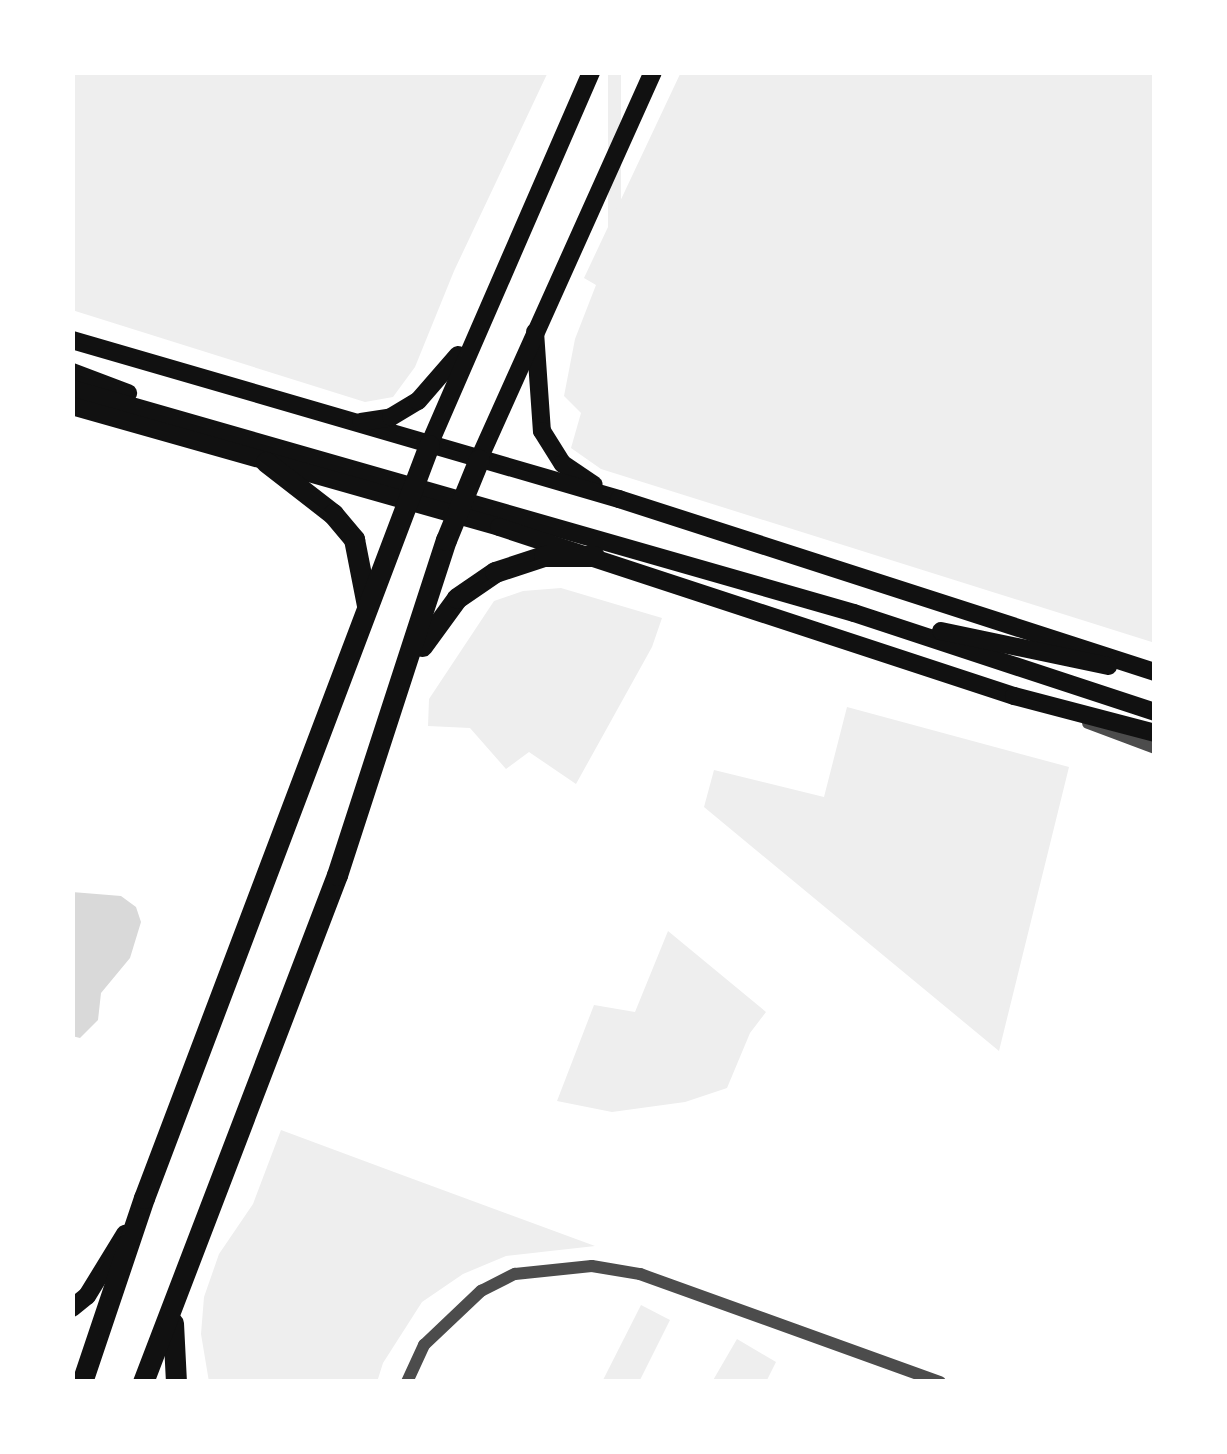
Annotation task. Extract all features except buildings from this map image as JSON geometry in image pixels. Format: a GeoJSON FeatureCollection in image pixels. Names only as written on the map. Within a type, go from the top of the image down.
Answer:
{"type":"FeatureCollection","features":[{"type":"Feature","properties":{"kind":"highway"},"geometry":{"type":"LineString","coordinates":[[82,1382],[145,1198],[428,445]]}},
{"type":"Feature","properties":{"kind":"highway"},"geometry":{"type":"LineString","coordinates":[[125,1382],[146,1375],[175,1301],[337,875],[479,459]]}},
{"type":"Feature","properties":{"kind":"highway"},"geometry":{"type":"LineString","coordinates":[[266,462],[333,514],[354,539],[368,612]]}},
{"type":"Feature","properties":{"kind":"highway"},"geometry":{"type":"LineString","coordinates":[[405,672],[442,613],[477,582],[544,556],[594,556]]}},
{"type":"Feature","properties":{"kind":"highway"},"geometry":{"type":"LineString","coordinates":[[175,1301],[176,1382]]}},
{"type":"Feature","properties":{"kind":"main road"},"geometry":{"type":"LineString","coordinates":[[428,445],[591,72]]}},
{"type":"Feature","properties":{"kind":"main road"},"geometry":{"type":"LineString","coordinates":[[479,459],[653,72]]}},
{"type":"Feature","properties":{"kind":"main road"},"geometry":{"type":"LineString","coordinates":[[350,423],[391,417],[418,400],[462,350],[485,310]]}},
{"type":"Feature","properties":{"kind":"main road"},"geometry":{"type":"LineString","coordinates":[[535,326],[537,411],[550,450],[579,477],[619,499]]}},
{"type":"Feature","properties":{"kind":"main road"},"geometry":{"type":"LineString","coordinates":[[72,340],[619,499],[1155,674]]}},
{"type":"Feature","properties":{"kind":"main road"},"geometry":{"type":"LineString","coordinates":[[72,372],[205,423]]}},
{"type":"Feature","properties":{"kind":"main road"},"geometry":{"type":"LineString","coordinates":[[72,389],[205,423],[854,613],[1155,712]]}},
{"type":"Feature","properties":{"kind":"main road"},"geometry":{"type":"LineString","coordinates":[[72,406],[594,556],[1014,696],[1155,733]]}},
{"type":"Feature","properties":{"kind":"main road"},"geometry":{"type":"LineString","coordinates":[[854,613],[1155,674]]}},
{"type":"Feature","properties":{"kind":"main road"},"geometry":{"type":"LineString","coordinates":[[72,1308],[107,1267],[145,1198]]}},
{"type":"Feature","properties":{"kind":"street"},"geometry":{"type":"LineString","coordinates":[[1014,696],[1155,748]]}},
{"type":"Feature","properties":{"kind":"street"},"geometry":{"type":"LineString","coordinates":[[407,1382],[424,1345],[481,1291],[514,1274],[592,1266],[640,1274],[940,1382]]}},
{"type":"Feature","properties":{"kind":"shaded area"},"geometry":{"type":"Polygon","coordinates":[[[72,72],[548,72],[454,271],[415,367],[393,397],[365,402],[72,310],[72,72]]]}},
{"type":"Feature","properties":{"kind":"shaded area"},"geometry":{"type":"Polygon","coordinates":[[[608,72],[621,72],[621,459],[608,459],[608,72]]]}},
{"type":"Feature","properties":{"kind":"shaded area"},"geometry":{"type":"Polygon","coordinates":[[[681,72],[1155,72],[1155,643],[601,469],[571,448],[581,413],[564,396],[575,339],[596,285],[584,278],[681,72]]]}},
{"type":"Feature","properties":{"kind":"shaded area"},"geometry":{"type":"Polygon","coordinates":[[[561,588],[662,618],[652,647],[576,784],[529,752],[506,769],[470,728],[428,726],[429,699],[494,601],[523,591],[561,588]]]}},
{"type":"Feature","properties":{"kind":"shaded area"},"geometry":{"type":"Polygon","coordinates":[[[847,707],[1069,767],[999,1051],[704,807],[714,770],[824,797],[847,707]]]}},
{"type":"Feature","properties":{"kind":"shaded area"},"geometry":{"type":"Polygon","coordinates":[[[72,892],[121,896],[136,907],[141,922],[130,958],[101,993],[98,1020],[80,1038],[72,1036],[72,892]]]}},
{"type":"Feature","properties":{"kind":"shaded area"},"geometry":{"type":"Polygon","coordinates":[[[668,931],[766,1012],[750,1033],[727,1088],[685,1102],[612,1112],[557,1101],[594,1005],[635,1012],[668,931]]]}},
{"type":"Feature","properties":{"kind":"shaded area"},"geometry":{"type":"Polygon","coordinates":[[[281,1130],[595,1246],[506,1256],[463,1274],[422,1302],[383,1363],[377,1382],[209,1382],[201,1334],[204,1297],[219,1254],[253,1204],[281,1130]]]}},
{"type":"Feature","properties":{"kind":"shaded area"},"geometry":{"type":"Polygon","coordinates":[[[641,1305],[670,1320],[639,1382],[602,1382],[641,1305]]]}},
{"type":"Feature","properties":{"kind":"shaded area"},"geometry":{"type":"Polygon","coordinates":[[[737,1339],[776,1362],[766,1382],[712,1382],[737,1339]]]}}]}
